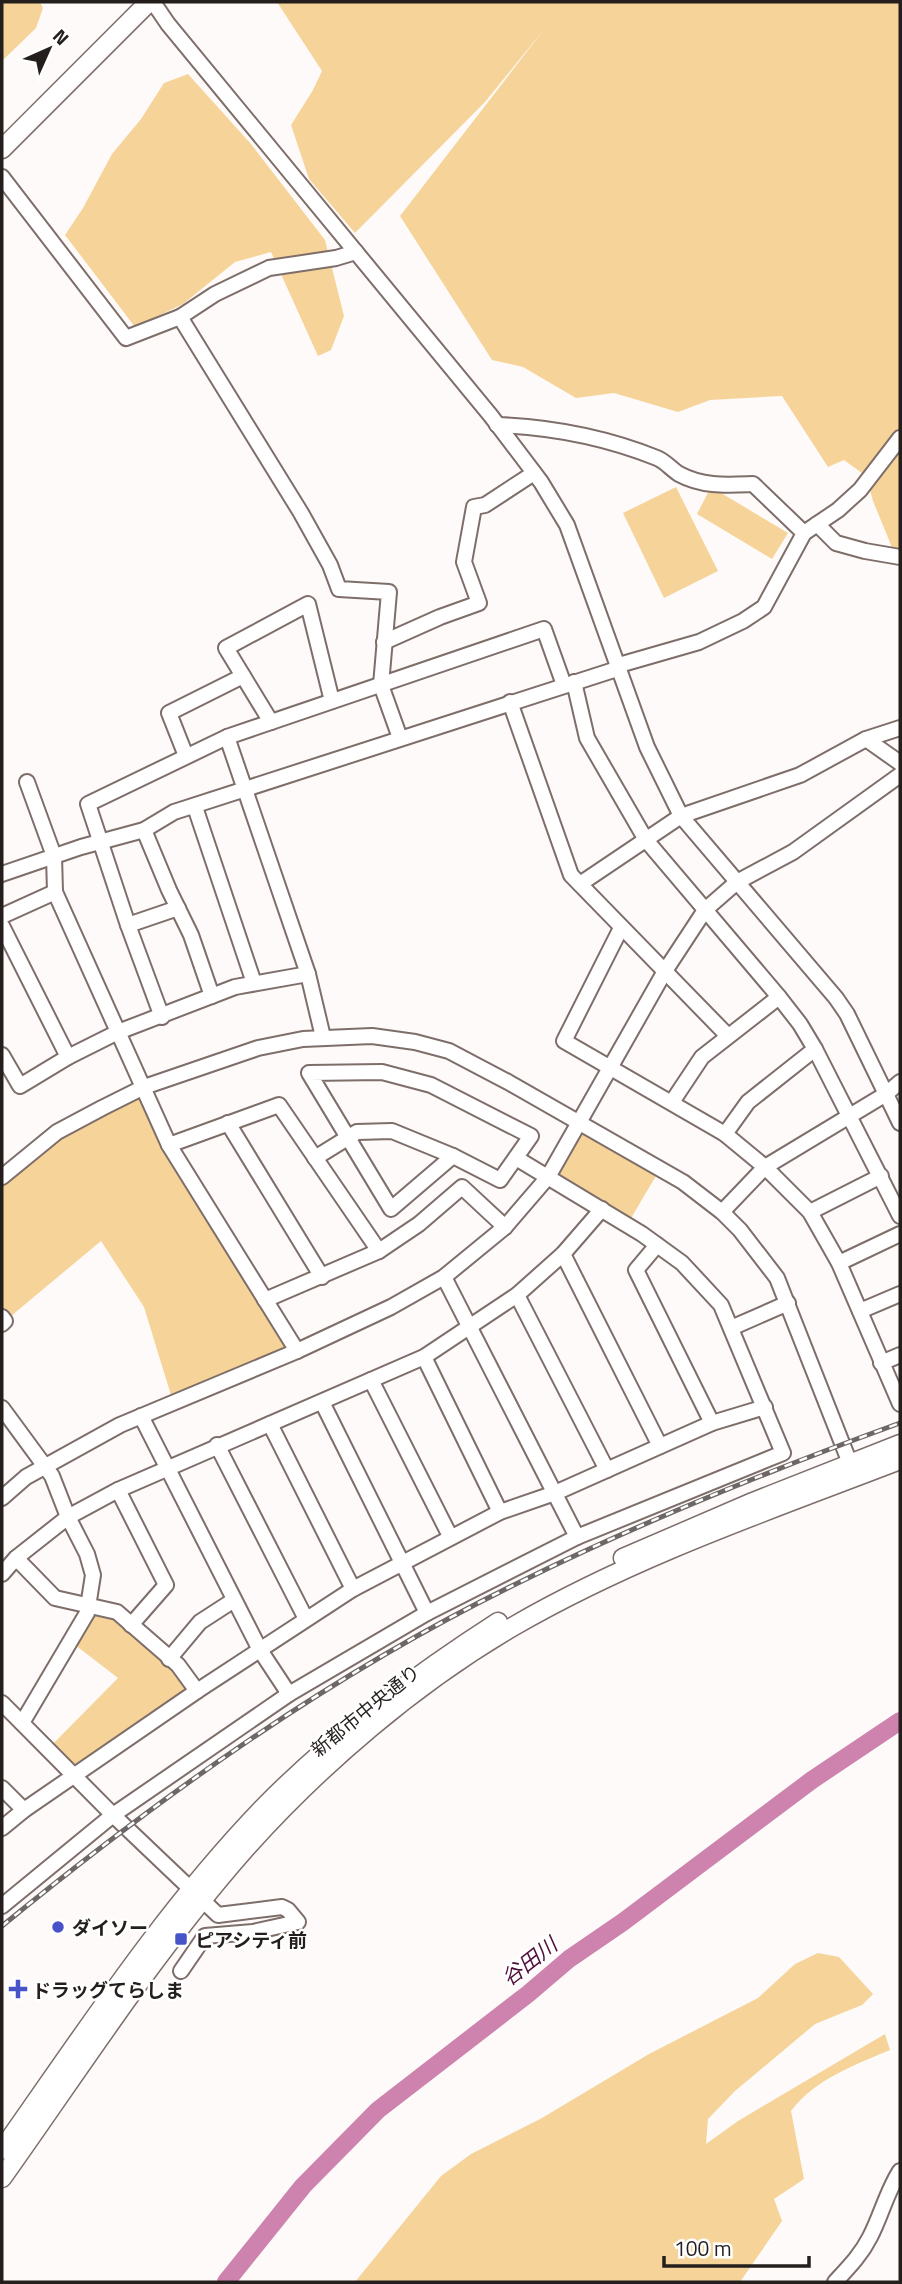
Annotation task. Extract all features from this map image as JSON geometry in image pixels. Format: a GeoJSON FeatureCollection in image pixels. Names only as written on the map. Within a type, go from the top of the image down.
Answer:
{"type":"FeatureCollection","features":[{"type":"Feature","properties":{"kind":"main road"},"geometry":{"type":"LineString","coordinates":[[2,149],[151,2]]}},
{"type":"Feature","properties":{"kind":"main road","name":"新都市中央通り"},"geometry":{"type":"LineString","coordinates":[[2,2150],[104,2005],[197,1895],[336,1759],[413,1695],[511,1628],[569,1595],[853,1470],[900,1444]]}},
{"type":"Feature","properties":{"kind":"main road","name":"新都市中央通り"},"geometry":{"type":"LineString","coordinates":[[853,1470],[900,1460]]}},
{"type":"Feature","properties":{"kind":"main road","name":"新都市中央通り"},"geometry":{"type":"LineString","coordinates":[[2,2178],[121,2009],[197,1895]]}},
{"type":"Feature","properties":{"kind":"street"},"geometry":{"type":"LineString","coordinates":[[151,2],[498,425],[534,473],[573,538],[647,747],[681,816],[836,998],[847,1014],[900,1123]]}},
{"type":"Feature","properties":{"kind":"street"},"geometry":{"type":"LineString","coordinates":[[2,177],[126,338],[180,317],[215,294],[269,268],[336,258],[356,252]]}},
{"type":"Feature","properties":{"kind":"street"},"geometry":{"type":"LineString","coordinates":[[180,317],[301,513],[330,565],[339,589],[389,592],[381,685],[400,737]]}},
{"type":"Feature","properties":{"kind":"street"},"geometry":{"type":"LineString","coordinates":[[498,425],[546,428],[616,445],[660,459],[678,473],[704,484],[753,484],[804,533]]}},
{"type":"Feature","properties":{"kind":"street"},"geometry":{"type":"LineString","coordinates":[[2,874],[144,830],[174,812],[699,642],[743,621],[764,607],[804,533],[838,510],[860,490],[900,438]]}},
{"type":"Feature","properties":{"kind":"street"},"geometry":{"type":"LineString","coordinates":[[384,642],[479,603],[464,562],[474,506],[485,505],[534,473]]}},
{"type":"Feature","properties":{"kind":"street"},"geometry":{"type":"LineString","coordinates":[[817,524],[836,543],[900,557]]}},
{"type":"Feature","properties":{"kind":"street"},"geometry":{"type":"LineString","coordinates":[[271,722],[226,648],[308,604],[332,701]]}},
{"type":"Feature","properties":{"kind":"street"},"geometry":{"type":"LineString","coordinates":[[162,1017],[128,925],[89,804],[227,737],[544,629],[569,684],[587,738],[646,840],[800,1024],[900,1216]]}},
{"type":"Feature","properties":{"kind":"street"},"geometry":{"type":"LineString","coordinates":[[186,756],[169,713],[243,676]]}},
{"type":"Feature","properties":{"kind":"street"},"geometry":{"type":"LineString","coordinates":[[510,702],[571,875],[728,1036]]}},
{"type":"Feature","properties":{"kind":"street"},"geometry":{"type":"LineString","coordinates":[[580,884],[681,816],[800,775],[866,739],[900,728]]}},
{"type":"Feature","properties":{"kind":"street"},"geometry":{"type":"LineString","coordinates":[[227,737],[308,974],[323,1037]]}},
{"type":"Feature","properties":{"kind":"street"},"geometry":{"type":"LineString","coordinates":[[866,739],[900,763]]}},
{"type":"Feature","properties":{"kind":"street"},"geometry":{"type":"LineString","coordinates":[[2,1498],[26,1477],[120,1425],[297,1352],[391,1307],[444,1277],[505,1227],[548,1177],[612,1069],[665,971],[705,910],[737,882],[793,852],[900,775]]}},
{"type":"Feature","properties":{"kind":"street"},"geometry":{"type":"LineString","coordinates":[[27,782],[54,856],[55,892],[169,1145],[297,1352]]}},
{"type":"Feature","properties":{"kind":"street"},"geometry":{"type":"LineString","coordinates":[[195,807],[254,983]]}},
{"type":"Feature","properties":{"kind":"street"},"geometry":{"type":"LineString","coordinates":[[144,830],[191,935],[212,996]]}},
{"type":"Feature","properties":{"kind":"street"},"geometry":{"type":"LineString","coordinates":[[2,916],[55,892]]}},
{"type":"Feature","properties":{"kind":"street"},"geometry":{"type":"LineString","coordinates":[[128,925],[178,908]]}},
{"type":"Feature","properties":{"kind":"street"},"geometry":{"type":"LineString","coordinates":[[2,926],[68,1057]]}},
{"type":"Feature","properties":{"kind":"street"},"geometry":{"type":"LineString","coordinates":[[621,928],[564,1041],[725,1134],[765,1167],[810,1212],[839,1263],[900,1404]]}},
{"type":"Feature","properties":{"kind":"street"},"geometry":{"type":"LineString","coordinates":[[2,1055],[20,1086],[68,1057],[118,1032],[254,983],[308,974]]}},
{"type":"Feature","properties":{"kind":"street"},"geometry":{"type":"LineString","coordinates":[[671,1102],[702,1056],[779,997]]}},
{"type":"Feature","properties":{"kind":"street"},"geometry":{"type":"LineString","coordinates":[[2,1177],[57,1132],[145,1087],[258,1048],[323,1037],[372,1036],[415,1042],[449,1051],[683,1182],[722,1212],[740,1230],[777,1278],[853,1470]]}},
{"type":"Feature","properties":{"kind":"street"},"geometry":{"type":"LineString","coordinates":[[725,1134],[748,1102],[815,1049]]}},
{"type":"Feature","properties":{"kind":"street"},"geometry":{"type":"LineString","coordinates":[[315,1158],[347,1139],[357,1132],[392,1131],[453,1156],[500,1180],[531,1136],[431,1085],[382,1072],[309,1073],[347,1139],[391,1209],[453,1156]]}},
{"type":"Feature","properties":{"kind":"street"},"geometry":{"type":"LineString","coordinates":[[722,1212],[765,1167],[886,1094],[900,1082]]}},
{"type":"Feature","properties":{"kind":"street"},"geometry":{"type":"LineString","coordinates":[[169,1145],[279,1105],[379,1251]]}},
{"type":"Feature","properties":{"kind":"street"},"geometry":{"type":"LineString","coordinates":[[229,1123],[322,1277]]}},
{"type":"Feature","properties":{"kind":"street"},"geometry":{"type":"LineString","coordinates":[[2,1906],[113,1815],[289,1694],[428,1613],[578,1537],[783,1452],[721,1305],[682,1263],[657,1245],[516,1158]]}},
{"type":"Feature","properties":{"kind":"street"},"geometry":{"type":"LineString","coordinates":[[810,1212],[881,1176]]}},
{"type":"Feature","properties":{"kind":"street"},"geometry":{"type":"LineString","coordinates":[[265,1300],[379,1251],[419,1224],[462,1187],[505,1227]]}},
{"type":"Feature","properties":{"kind":"street"},"geometry":{"type":"LineString","coordinates":[[2,1574],[16,1558],[68,1517],[118,1490],[424,1357],[517,1295],[563,1254],[602,1209]]}},
{"type":"Feature","properties":{"kind":"street"},"geometry":{"type":"LineString","coordinates":[[839,1263],[900,1234]]}},
{"type":"Feature","properties":{"kind":"street"},"geometry":{"type":"LineString","coordinates":[[657,1245],[636,1270],[712,1423]]}},
{"type":"Feature","properties":{"kind":"street"},"geometry":{"type":"LineString","coordinates":[[563,1254],[660,1446]]}},
{"type":"Feature","properties":{"kind":"street"},"geometry":{"type":"LineString","coordinates":[[444,1277],[578,1537]]}},
{"type":"Feature","properties":{"kind":"street"},"geometry":{"type":"LineString","coordinates":[[860,1311],[900,1294]]}},
{"type":"Feature","properties":{"kind":"street"},"geometry":{"type":"LineString","coordinates":[[517,1295],[607,1470]]}},
{"type":"Feature","properties":{"kind":"street"},"geometry":{"type":"LineString","coordinates":[[731,1328],[788,1303]]}},
{"type":"Feature","properties":{"kind":"street"},"geometry":{"type":"LineString","coordinates":[[2,1317],[5,1321],[2,1324]]}},
{"type":"Feature","properties":{"kind":"street"},"geometry":{"type":"LineString","coordinates":[[881,1363],[900,1355]]}},
{"type":"Feature","properties":{"kind":"street"},"geometry":{"type":"LineString","coordinates":[[424,1357],[500,1512]]}},
{"type":"Feature","properties":{"kind":"street"},"geometry":{"type":"LineString","coordinates":[[371,1380],[450,1536]]}},
{"type":"Feature","properties":{"kind":"street"},"geometry":{"type":"LineString","coordinates":[[321,1402],[428,1613]]}},
{"type":"Feature","properties":{"kind":"street"},"geometry":{"type":"LineString","coordinates":[[2,1828],[197,1691],[353,1589],[500,1512],[555,1493],[712,1423],[765,1407]]}},
{"type":"Feature","properties":{"kind":"street"},"geometry":{"type":"LineString","coordinates":[[4,1415],[46,1465],[87,1554],[93,1575],[87,1613],[22,1723]]}},
{"type":"Feature","properties":{"kind":"street"},"geometry":{"type":"LineString","coordinates":[[141,1416],[260,1650],[289,1694]]}},
{"type":"Feature","properties":{"kind":"street"},"geometry":{"type":"LineString","coordinates":[[270,1424],[353,1589]]}},
{"type":"Feature","properties":{"kind":"street"},"geometry":{"type":"LineString","coordinates":[[217,1445],[306,1619]]}},
{"type":"Feature","properties":{"kind":"street"},"geometry":{"type":"LineString","coordinates":[[118,1490],[166,1585],[131,1625]]}},
{"type":"Feature","properties":{"kind":"street"},"geometry":{"type":"LineString","coordinates":[[16,1558],[55,1598],[117,1612],[178,1665],[197,1691]]}},
{"type":"Feature","properties":{"kind":"street"},"geometry":{"type":"LineString","coordinates":[[169,1659],[200,1622],[234,1600]]}},
{"type":"Feature","properties":{"kind":"street"},"geometry":{"type":"LineString","coordinates":[[2,1703],[113,1815],[218,1915],[282,1907],[298,1922],[253,1932],[205,1936],[181,1971]]}},
{"type":"Feature","properties":{"kind":"street"},"geometry":{"type":"LineString","coordinates":[[2,1788],[24,1810]]}},
{"type":"Feature","properties":{"kind":"street"},"geometry":{"type":"LineString","coordinates":[[835,2282],[855,2262],[900,2171]]}},
{"type":"Feature","properties":{"kind":"shaded area"},"geometry":{"type":"Polygon","coordinates":[[[2,2],[40,2],[43,8],[36,28],[2,61],[2,2]]]}},
{"type":"Feature","properties":{"kind":"shaded area"},"geometry":{"type":"Polygon","coordinates":[[[277,2],[900,2],[900,567],[873,501],[866,476],[844,460],[828,467],[782,396],[710,400],[678,412],[614,393],[576,398],[523,367],[492,360],[400,216],[545,28],[485,102],[355,233],[309,179],[291,125],[322,71],[277,2]]]}},
{"type":"Feature","properties":{"kind":"shaded area"},"geometry":{"type":"Polygon","coordinates":[[[188,74],[251,144],[325,240],[344,316],[331,350],[318,356],[271,252],[235,262],[183,304],[135,327],[65,235],[112,154],[141,119],[164,83],[188,74]]]}},
{"type":"Feature","properties":{"kind":"shaded area"},"geometry":{"type":"Polygon","coordinates":[[[676,487],[718,571],[664,598],[623,513],[676,487]]]}},
{"type":"Feature","properties":{"kind":"shaded area"},"geometry":{"type":"Polygon","coordinates":[[[711,487],[788,533],[772,559],[697,514],[711,487]]]}},
{"type":"Feature","properties":{"kind":"shaded area"},"geometry":{"type":"Polygon","coordinates":[[[144,1087],[169,1145],[297,1351],[174,1405],[144,1307],[101,1241],[5,1321],[2,1317],[2,1177],[57,1132],[144,1087]]]}},
{"type":"Feature","properties":{"kind":"shaded area"},"geometry":{"type":"Polygon","coordinates":[[[579,1122],[660,1169],[627,1225],[548,1177],[579,1122]]]}},
{"type":"Feature","properties":{"kind":"shaded area"},"geometry":{"type":"Polygon","coordinates":[[[117,1612],[197,1691],[74,1776],[48,1749],[118,1678],[70,1641],[87,1613],[117,1612]]]}},
{"type":"Feature","properties":{"kind":"shaded area"},"geometry":{"type":"Polygon","coordinates":[[[818,1953],[839,1957],[873,1994],[862,2005],[815,2024],[735,2091],[708,2119],[706,2144],[738,2121],[885,2034],[890,2050],[850,2067],[824,2082],[791,2111],[804,2179],[774,2199],[782,2221],[740,2282],[355,2282],[441,2176],[471,2154],[542,2118],[649,2054],[758,1998],[795,1964],[818,1953]]]}},
{"type":"Feature","properties":{"kind":"waterway","name":"谷田川"},"geometry":{"type":"LineString","coordinates":[[226,2282],[303,2186],[378,2110],[569,1959],[623,1922],[812,1780],[900,1721]]}},
{"type":"Feature","properties":{"kind":"railway"},"geometry":{"type":"LineString","coordinates":[[2,1926],[187,1784],[316,1696],[383,1656],[520,1582],[660,1517],[900,1423]]}},
{"type":"Feature","properties":{"kind":"place","name":"ダイソー"},"geometry":{"type":"Point","coordinates":[58,1927]}},
{"type":"Feature","properties":{"kind":"place","name":"ピアシティ前"},"geometry":{"type":"Point","coordinates":[181,1939]}},
{"type":"Feature","properties":{"kind":"place","name":"ドラッグてらしま"},"geometry":{"type":"Point","coordinates":[18,1989]}}]}
